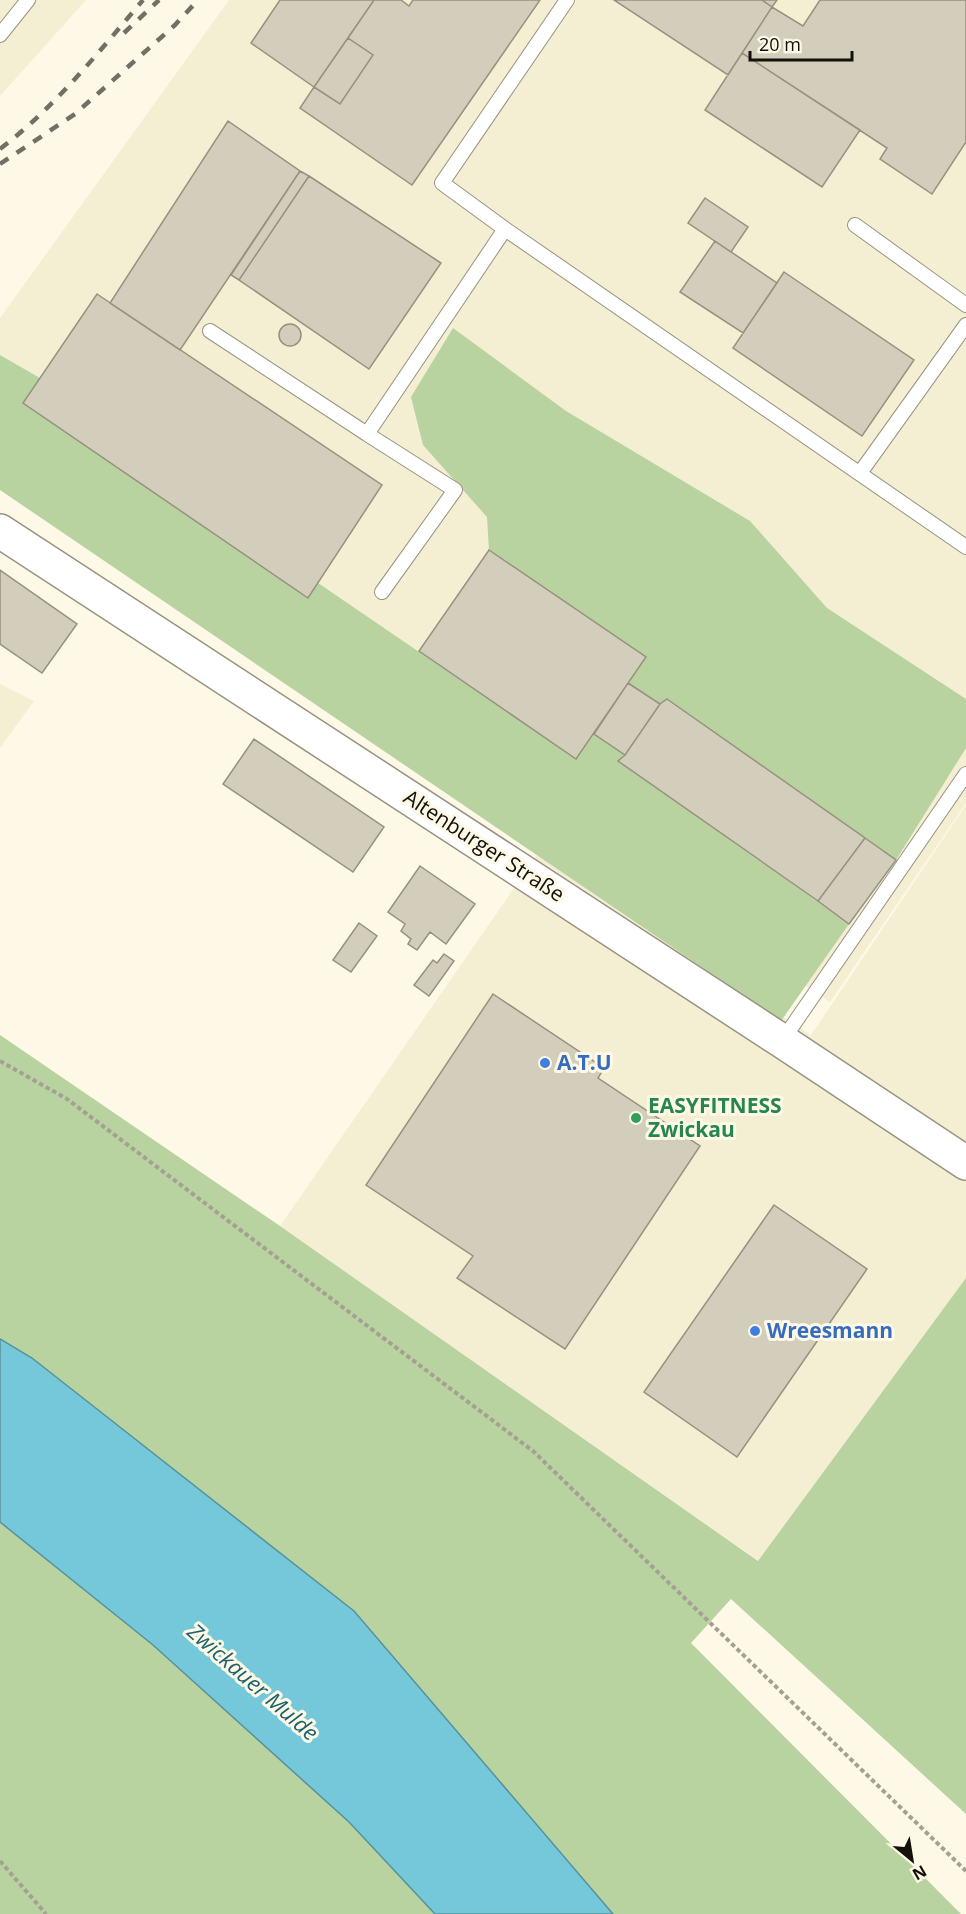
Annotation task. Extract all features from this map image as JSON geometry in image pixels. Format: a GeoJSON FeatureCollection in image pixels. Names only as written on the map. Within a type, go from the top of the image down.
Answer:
{"type":"FeatureCollection","features":[{"type":"Feature","properties":{"kind":"street","name":"Altenburger Straße"},"geometry":{"type":"LineString","coordinates":[[0,531],[966,1163]]}},
{"type":"Feature","properties":{"kind":"lane"},"geometry":{"type":"LineString","coordinates":[[0,35],[28,0]]}},
{"type":"Feature","properties":{"kind":"lane"},"geometry":{"type":"LineString","coordinates":[[567,0],[442,183],[505,229],[966,547]]}},
{"type":"Feature","properties":{"kind":"lane"},"geometry":{"type":"LineString","coordinates":[[855,225],[966,305]]}},
{"type":"Feature","properties":{"kind":"lane"},"geometry":{"type":"LineString","coordinates":[[367,434],[505,229]]}},
{"type":"Feature","properties":{"kind":"lane"},"geometry":{"type":"LineString","coordinates":[[860,474],[966,325]]}},
{"type":"Feature","properties":{"kind":"lane"},"geometry":{"type":"LineString","coordinates":[[210,331],[455,490],[382,592]]}},
{"type":"Feature","properties":{"kind":"lane"},"geometry":{"type":"LineString","coordinates":[[782,1041],[966,774]]}},
{"type":"Feature","properties":{"kind":"path"},"geometry":{"type":"LineString","coordinates":[[0,1061],[67,1099],[533,1451],[966,1871]]}},
{"type":"Feature","properties":{"kind":"path"},"geometry":{"type":"LineString","coordinates":[[0,1861],[46,1914]]}},
{"type":"Feature","properties":{"kind":"shaded area"},"geometry":{"type":"Polygon","coordinates":[[[0,0],[86,0],[0,96],[0,0]]]}},
{"type":"Feature","properties":{"kind":"shaded area"},"geometry":{"type":"Polygon","coordinates":[[[229,0],[966,0],[966,803],[830,1002],[0,436],[0,318],[229,0]]]}},
{"type":"Feature","properties":{"kind":"shaded area"},"geometry":{"type":"Polygon","coordinates":[[[0,684],[34,701],[0,748],[0,684]]]}},
{"type":"Feature","properties":{"kind":"shaded area"},"geometry":{"type":"Polygon","coordinates":[[[966,805],[966,1279],[763,1564],[280,1226],[537,855],[811,1035],[966,805]]]}},
{"type":"Feature","properties":{"kind":"green space"},"geometry":{"type":"Polygon","coordinates":[[[453,328],[566,411],[750,521],[827,608],[966,699],[966,748],[896,860],[667,699],[660,704],[628,683],[645,657],[489,550],[487,517],[423,445],[411,397],[453,328]]]}},
{"type":"Feature","properties":{"kind":"green space"},"geometry":{"type":"Polygon","coordinates":[[[0,355],[40,378],[23,403],[307,597],[318,583],[576,759],[594,734],[625,755],[618,761],[849,924],[781,1021],[0,490],[0,355]]]}},
{"type":"Feature","properties":{"kind":"green space"},"geometry":{"type":"Polygon","coordinates":[[[0,1035],[280,1226],[758,1561],[966,1278],[966,1814],[731,1599],[691,1643],[961,1914],[613,1914],[354,1611],[32,1358],[0,1339],[0,1035]]]}},
{"type":"Feature","properties":{"kind":"green space"},"geometry":{"type":"Polygon","coordinates":[[[0,1522],[153,1645],[349,1822],[435,1914],[0,1914],[0,1522]]]}},
{"type":"Feature","properties":{"kind":"water","name":"Zwickauer Mulde"},"geometry":{"type":"Polygon","coordinates":[[[0,1339],[32,1358],[354,1611],[613,1914],[435,1914],[349,1822],[153,1645],[0,1522],[0,1339]]]}},
{"type":"Feature","properties":{"kind":"building"},"geometry":{"type":"Polygon","coordinates":[[[280,0],[374,0],[314,87],[251,43],[280,0]]]}},
{"type":"Feature","properties":{"kind":"building"},"geometry":{"type":"Polygon","coordinates":[[[374,0],[401,0],[409,6],[413,0],[540,0],[412,185],[300,108],[314,87],[340,104],[373,55],[348,38],[374,0]]]}},
{"type":"Feature","properties":{"kind":"building"},"geometry":{"type":"Polygon","coordinates":[[[614,0],[762,0],[772,7],[728,75],[614,0]]]}},
{"type":"Feature","properties":{"kind":"building"},"geometry":{"type":"Polygon","coordinates":[[[762,0],[777,0],[772,7],[762,0]]]}},
{"type":"Feature","properties":{"kind":"building"},"geometry":{"type":"Polygon","coordinates":[[[820,0],[966,0],[966,142],[932,194],[880,159],[887,148],[742,53],[772,7],[803,26],[820,0]]]}},
{"type":"Feature","properties":{"kind":"building"},"geometry":{"type":"Polygon","coordinates":[[[348,38],[373,55],[340,104],[314,87],[348,38]]]}},
{"type":"Feature","properties":{"kind":"building"},"geometry":{"type":"Polygon","coordinates":[[[742,53],[860,130],[822,187],[705,110],[742,53]]]}},
{"type":"Feature","properties":{"kind":"building"},"geometry":{"type":"Polygon","coordinates":[[[228,121],[300,171],[180,350],[110,303],[228,121]]]}},
{"type":"Feature","properties":{"kind":"building"},"geometry":{"type":"Polygon","coordinates":[[[300,171],[309,176],[239,280],[231,275],[300,171]]]}},
{"type":"Feature","properties":{"kind":"building"},"geometry":{"type":"Polygon","coordinates":[[[309,176],[441,263],[369,369],[239,280],[309,176]]]}},
{"type":"Feature","properties":{"kind":"building"},"geometry":{"type":"Polygon","coordinates":[[[705,198],[748,227],[731,252],[688,223],[705,198]]]}},
{"type":"Feature","properties":{"kind":"building"},"geometry":{"type":"Polygon","coordinates":[[[715,241],[777,283],[743,333],[680,292],[715,241]]]}},
{"type":"Feature","properties":{"kind":"building"},"geometry":{"type":"Polygon","coordinates":[[[784,272],[914,360],[862,436],[733,348],[784,272]]]}},
{"type":"Feature","properties":{"kind":"building"},"geometry":{"type":"Polygon","coordinates":[[[97,294],[382,485],[308,598],[23,403],[97,294]]]}},
{"type":"Feature","properties":{"kind":"building"},"geometry":{"type":"Polygon","coordinates":[[[290,324],[298,327],[301,335],[298,343],[290,346],[282,343],[279,335],[282,327],[290,324]]]}},
{"type":"Feature","properties":{"kind":"building"},"geometry":{"type":"Polygon","coordinates":[[[489,550],[646,657],[576,759],[419,651],[489,550]]]}},
{"type":"Feature","properties":{"kind":"building"},"geometry":{"type":"Polygon","coordinates":[[[0,570],[77,624],[42,673],[0,644],[0,570]]]}},
{"type":"Feature","properties":{"kind":"building"},"geometry":{"type":"Polygon","coordinates":[[[628,683],[660,704],[625,755],[594,734],[628,683]]]}},
{"type":"Feature","properties":{"kind":"building"},"geometry":{"type":"Polygon","coordinates":[[[667,699],[865,838],[818,901],[618,761],[625,755],[660,704],[667,699]]]}},
{"type":"Feature","properties":{"kind":"building"},"geometry":{"type":"Polygon","coordinates":[[[254,739],[384,827],[353,872],[223,784],[254,739]]]}},
{"type":"Feature","properties":{"kind":"building"},"geometry":{"type":"Polygon","coordinates":[[[865,838],[896,860],[849,924],[818,901],[865,838]]]}},
{"type":"Feature","properties":{"kind":"building"},"geometry":{"type":"Polygon","coordinates":[[[420,866],[475,904],[446,944],[430,932],[417,950],[408,944],[411,939],[401,931],[405,924],[388,912],[420,866]]]}},
{"type":"Feature","properties":{"kind":"building"},"geometry":{"type":"Polygon","coordinates":[[[359,923],[377,936],[351,972],[333,960],[359,923]]]}},
{"type":"Feature","properties":{"kind":"building"},"geometry":{"type":"Polygon","coordinates":[[[444,954],[454,961],[429,996],[414,985],[433,960],[437,963],[444,954]]]}},
{"type":"Feature","properties":{"kind":"building"},"geometry":{"type":"Polygon","coordinates":[[[493,994],[604,1068],[598,1078],[700,1146],[565,1349],[457,1278],[473,1256],[366,1185],[493,994]]]}},
{"type":"Feature","properties":{"kind":"building","name":"Wreesmann"},"geometry":{"type":"Polygon","coordinates":[[[774,1205],[867,1269],[737,1457],[644,1392],[774,1205]]]}},
{"type":"Feature","properties":{"kind":"railway"},"geometry":{"type":"LineString","coordinates":[[0,149],[58,97],[143,0]]}},
{"type":"Feature","properties":{"kind":"railway"},"geometry":{"type":"LineString","coordinates":[[124,33],[159,0]]}},
{"type":"Feature","properties":{"kind":"railway"},"geometry":{"type":"LineString","coordinates":[[0,164],[75,114],[175,25],[198,0]]}},
{"type":"Feature","properties":{"kind":"place","name":"A.T.U"},"geometry":{"type":"Point","coordinates":[545,1063]}},
{"type":"Feature","properties":{"kind":"place","name":"EASYFITNESS Zwickau"},"geometry":{"type":"Point","coordinates":[636,1118]}},
{"type":"Feature","properties":{"kind":"place","name":"Wreesmann"},"geometry":{"type":"Point","coordinates":[755,1331]}}]}
